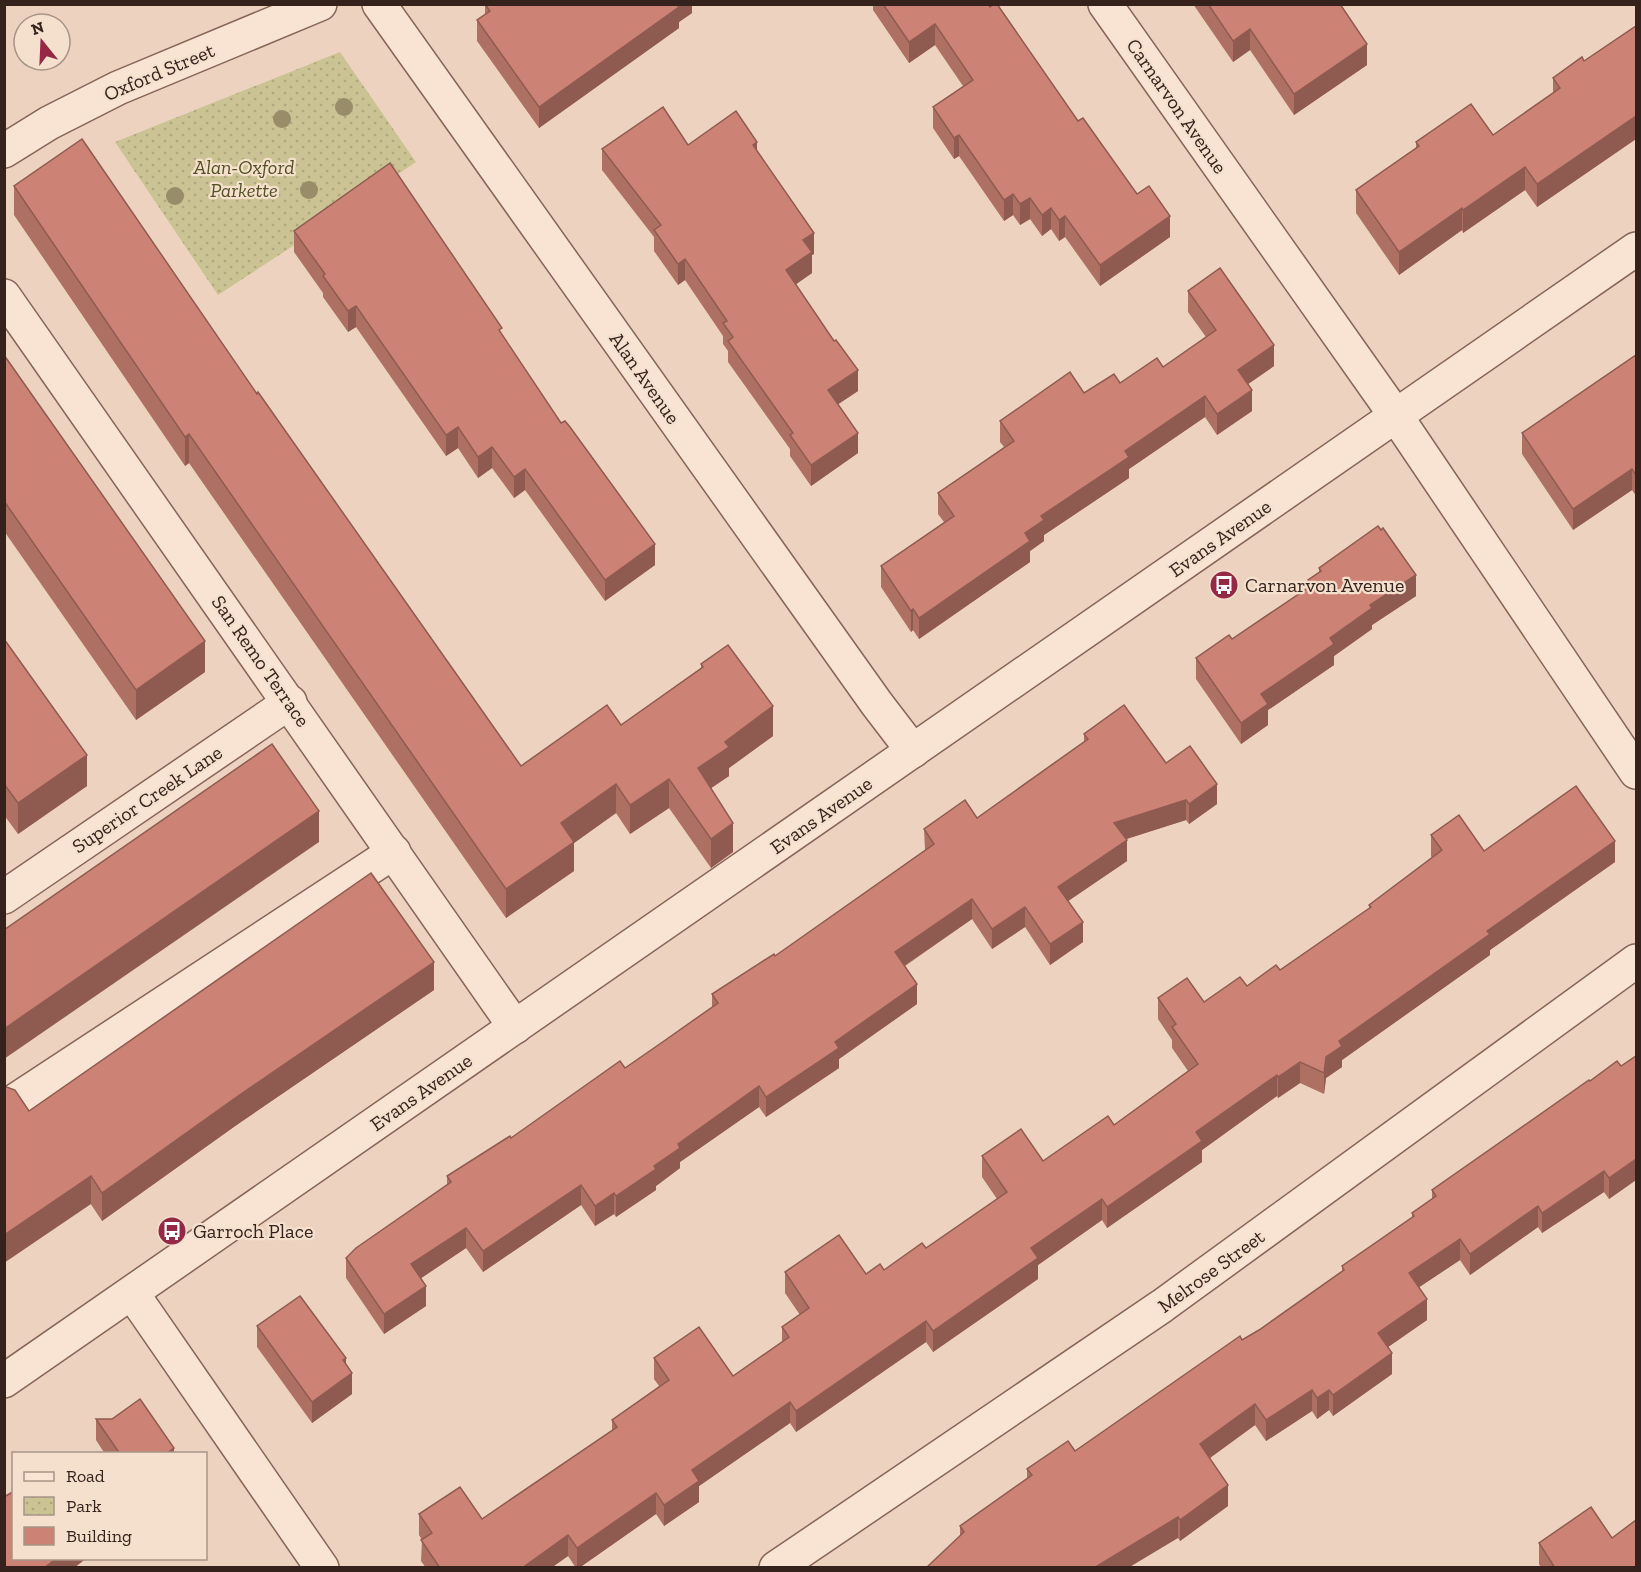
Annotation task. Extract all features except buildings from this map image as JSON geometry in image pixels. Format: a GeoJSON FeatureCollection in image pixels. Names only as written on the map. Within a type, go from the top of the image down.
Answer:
{"type":"FeatureCollection","features":[{"type":"Feature","properties":{"kind":"street","name":"Oxford Street"},"geometry":{"type":"LineString","coordinates":[[4,151],[49,123],[118,88],[320,4]]}},
{"type":"Feature","properties":{"kind":"street","name":"Alan Avenue"},"geometry":{"type":"LineString","coordinates":[[379,4],[877,704],[913,751]]}},
{"type":"Feature","properties":{"kind":"street","name":"Carnarvon Avenue"},"geometry":{"type":"LineString","coordinates":[[1105,4],[1396,416],[1636,772]]}},
{"type":"Feature","properties":{"kind":"street","name":"Evans Avenue"},"geometry":{"type":"LineString","coordinates":[[4,1381],[1636,249]]}},
{"type":"Feature","properties":{"kind":"street","name":"San Remo Terrace"},"geometry":{"type":"LineString","coordinates":[[4,296],[515,1027]]}},
{"type":"Feature","properties":{"kind":"street","name":"Superior Creek Lane"},"geometry":{"type":"LineString","coordinates":[[6,894],[290,702]]}},
{"type":"Feature","properties":{"kind":"street"},"geometry":{"type":"LineString","coordinates":[[16,1100],[394,852]]}},
{"type":"Feature","properties":{"kind":"street","name":"Melrose Street"},"geometry":{"type":"LineString","coordinates":[[776,1568],[1162,1306],[1636,962]]}},
{"type":"Feature","properties":{"kind":"street"},"geometry":{"type":"LineString","coordinates":[[132,1293],[322,1568]]}},
{"type":"Feature","properties":{"kind":"green space","name":"Alan-Oxford Parkette"},"geometry":{"type":"Polygon","coordinates":[[[340,52],[416,162],[218,295],[115,142],[340,52]]]}},
{"type":"Feature","properties":{"kind":"place","name":"Carnarvon Avenue"},"geometry":{"type":"Point","coordinates":[1224,585]}},
{"type":"Feature","properties":{"kind":"place","name":"Garroch Place"},"geometry":{"type":"Point","coordinates":[172,1231]}}]}
